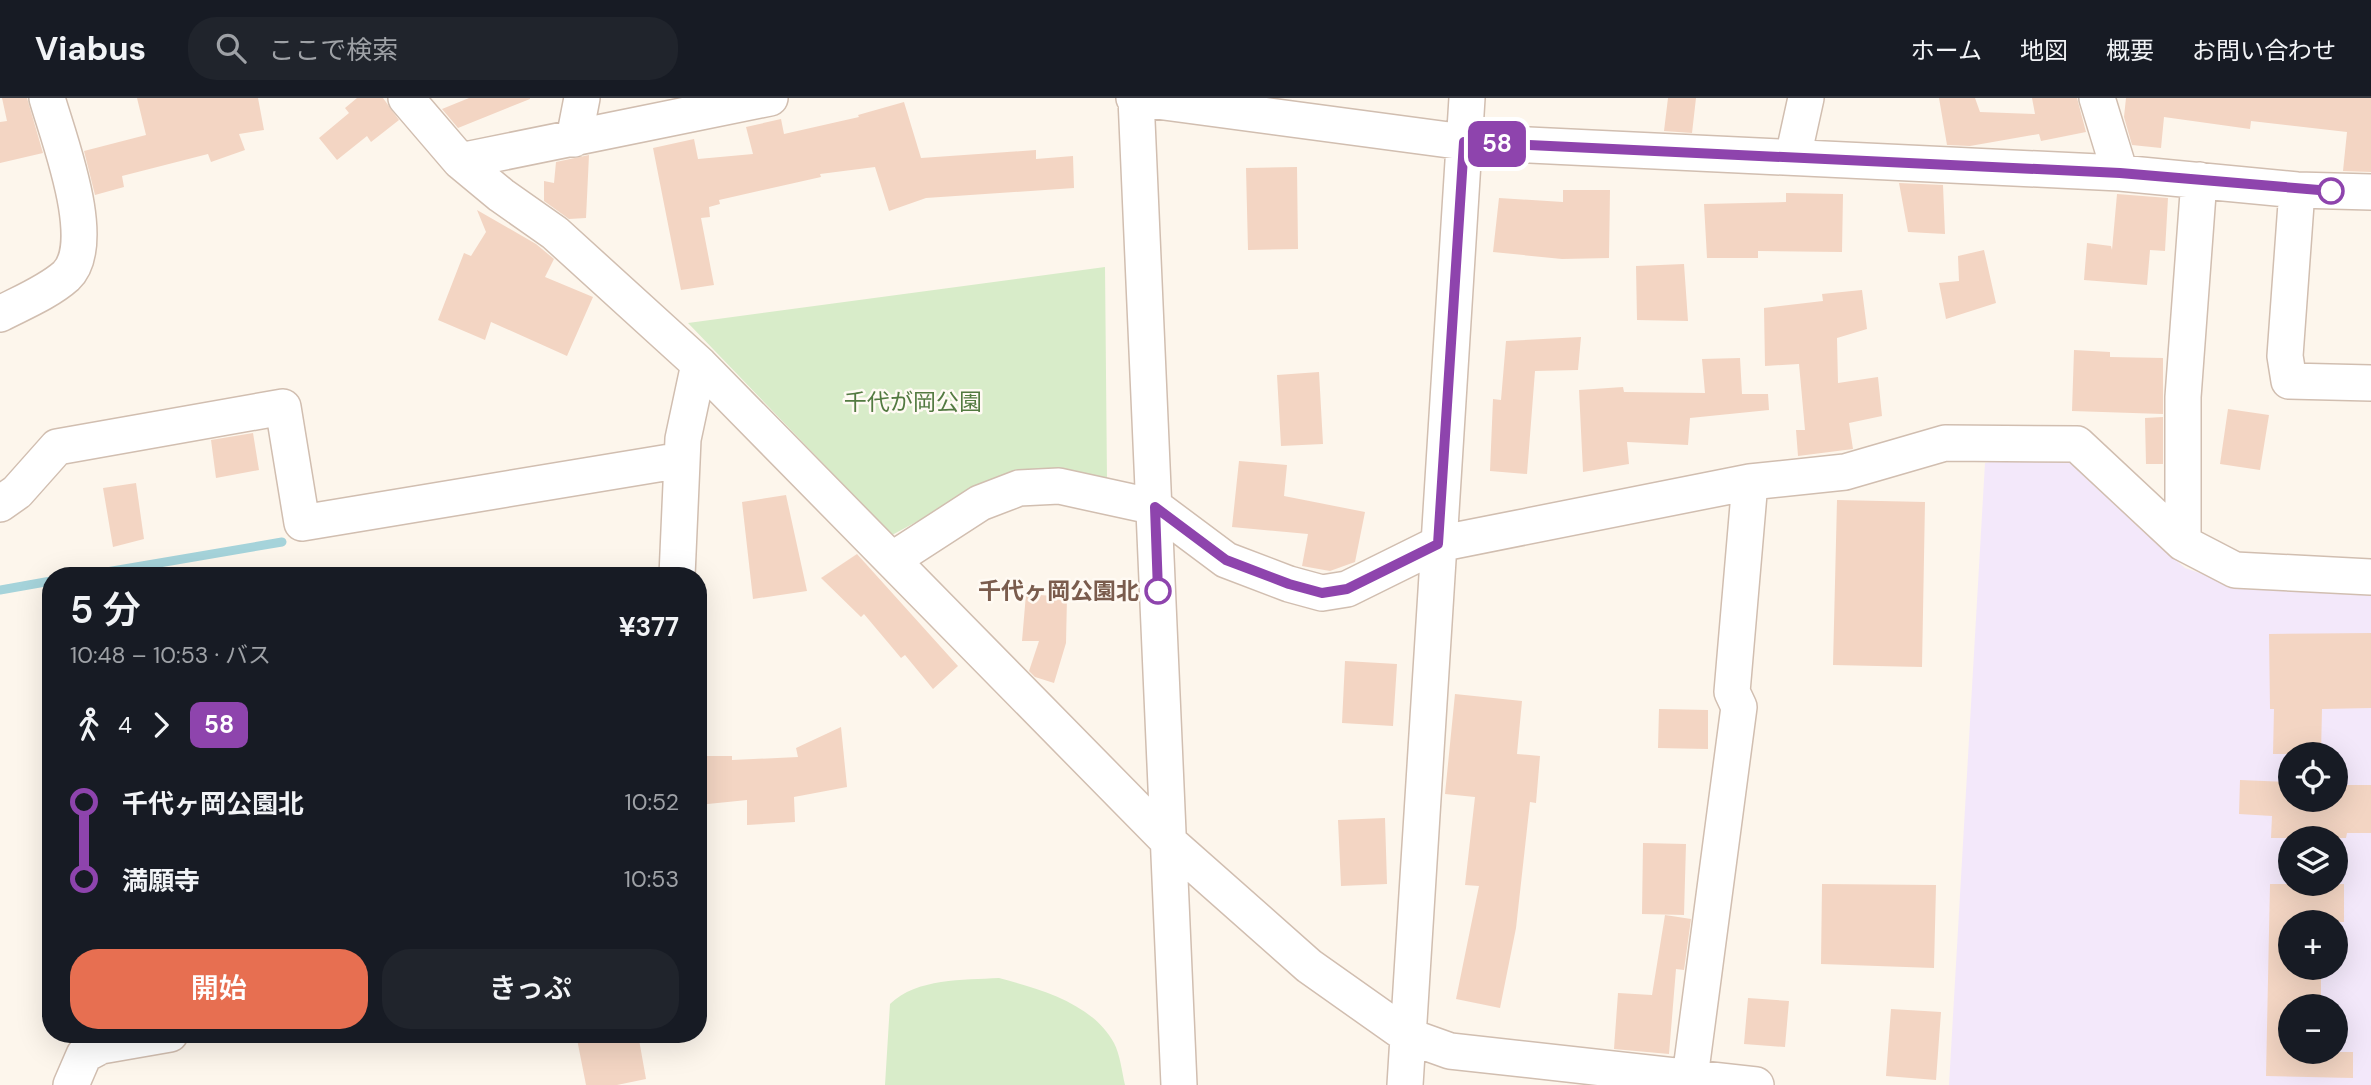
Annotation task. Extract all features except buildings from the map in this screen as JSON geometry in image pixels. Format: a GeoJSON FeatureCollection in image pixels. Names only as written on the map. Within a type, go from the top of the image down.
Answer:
{"type":"FeatureCollection","features":[{"type":"Feature","properties":{"kind":"street"},"geometry":{"type":"LineString","coordinates":[[0,314],[68,274],[79,247],[81,221],[47,98]]}},
{"type":"Feature","properties":{"kind":"street"},"geometry":{"type":"LineString","coordinates":[[406,98],[460,161],[555,233],[699,364],[1169,842],[1309,966],[1408,1036],[1450,1051],[1690,1081],[1756,1085]]}},
{"type":"Feature","properties":{"kind":"street"},"geometry":{"type":"LineString","coordinates":[[574,139],[582,98]]}},
{"type":"Feature","properties":{"kind":"street"},"geometry":{"type":"LineString","coordinates":[[460,161],[770,98]]}},
{"type":"Feature","properties":{"kind":"street"},"geometry":{"type":"LineString","coordinates":[[1179,1085],[1135,98],[1464,142],[2120,173],[2297,190],[2371,192]]}},
{"type":"Feature","properties":{"kind":"street"},"geometry":{"type":"LineString","coordinates":[[1405,1085],[1467,98]]}},
{"type":"Feature","properties":{"kind":"street"},"geometry":{"type":"LineString","coordinates":[[1793,158],[1806,98]]}},
{"type":"Feature","properties":{"kind":"street"},"geometry":{"type":"LineString","coordinates":[[2097,98],[2120,173]]}},
{"type":"Feature","properties":{"kind":"street"},"geometry":{"type":"LineString","coordinates":[[2183,543],[2183,397],[2199,180]]}},
{"type":"Feature","properties":{"kind":"street"},"geometry":{"type":"LineString","coordinates":[[2297,190],[2285,356],[2289,381],[2371,383]]}},
{"type":"Feature","properties":{"kind":"street"},"geometry":{"type":"LineString","coordinates":[[677,567],[683,439],[699,364]]}},
{"type":"Feature","properties":{"kind":"street"},"geometry":{"type":"LineString","coordinates":[[0,504],[17,492],[57,447],[283,407],[302,523],[682,460]]}},
{"type":"Feature","properties":{"kind":"street"},"geometry":{"type":"LineString","coordinates":[[892,560],[980,503],[1019,488],[1059,486],[1155,507],[1226,560],[1289,584],[1322,593],[1347,589],[1438,544],[1750,482],[1845,472],[1945,443],[2077,443],[2183,543],[2235,570],[2371,577]]}},
{"type":"Feature","properties":{"kind":"street"},"geometry":{"type":"LineString","coordinates":[[1690,1081],[1739,708],[1732,692],[1750,482]]}},
{"type":"Feature","properties":{"kind":"street"},"geometry":{"type":"LineString","coordinates":[[71,1085],[84,1055],[102,1046],[119,1043]]}},
{"type":"Feature","properties":{"kind":"shaded area"},"geometry":{"type":"Polygon","coordinates":[[[2034,455],[2071,458],[2139,528],[2185,568],[2226,582],[2371,588],[2371,1085],[1949,1085],[1985,463],[2034,455]]]}},
{"type":"Feature","properties":{"kind":"green space","name":"千代が岡公園"},"geometry":{"type":"Polygon","coordinates":[[[1105,267],[1107,481],[979,488],[892,535],[688,323],[1105,267]]]}},
{"type":"Feature","properties":{"kind":"green space"},"geometry":{"type":"Polygon","coordinates":[[[999,978],[1048,993],[1093,1018],[1114,1043],[1125,1085],[885,1085],[890,1004],[901,995],[927,985],[956,980],[999,978]]]}},
{"type":"Feature","properties":{"kind":"waterway"},"geometry":{"type":"LineString","coordinates":[[136,567],[282,542]]}},
{"type":"Feature","properties":{"kind":"waterway"},"geometry":{"type":"LineString","coordinates":[[0,590],[42,583]]}},
{"type":"Feature","properties":{"kind":"bus line","name":"58"},"geometry":{"type":"LineString","coordinates":[[1158,591],[1155,507],[1226,560],[1289,584],[1322,593],[1347,589],[1438,544],[1464,142],[2120,173],[2331,191]]}},
{"type":"Feature","properties":{"kind":"place","name":"千代ヶ岡公園北"},"geometry":{"type":"Point","coordinates":[1158,591]}}]}
